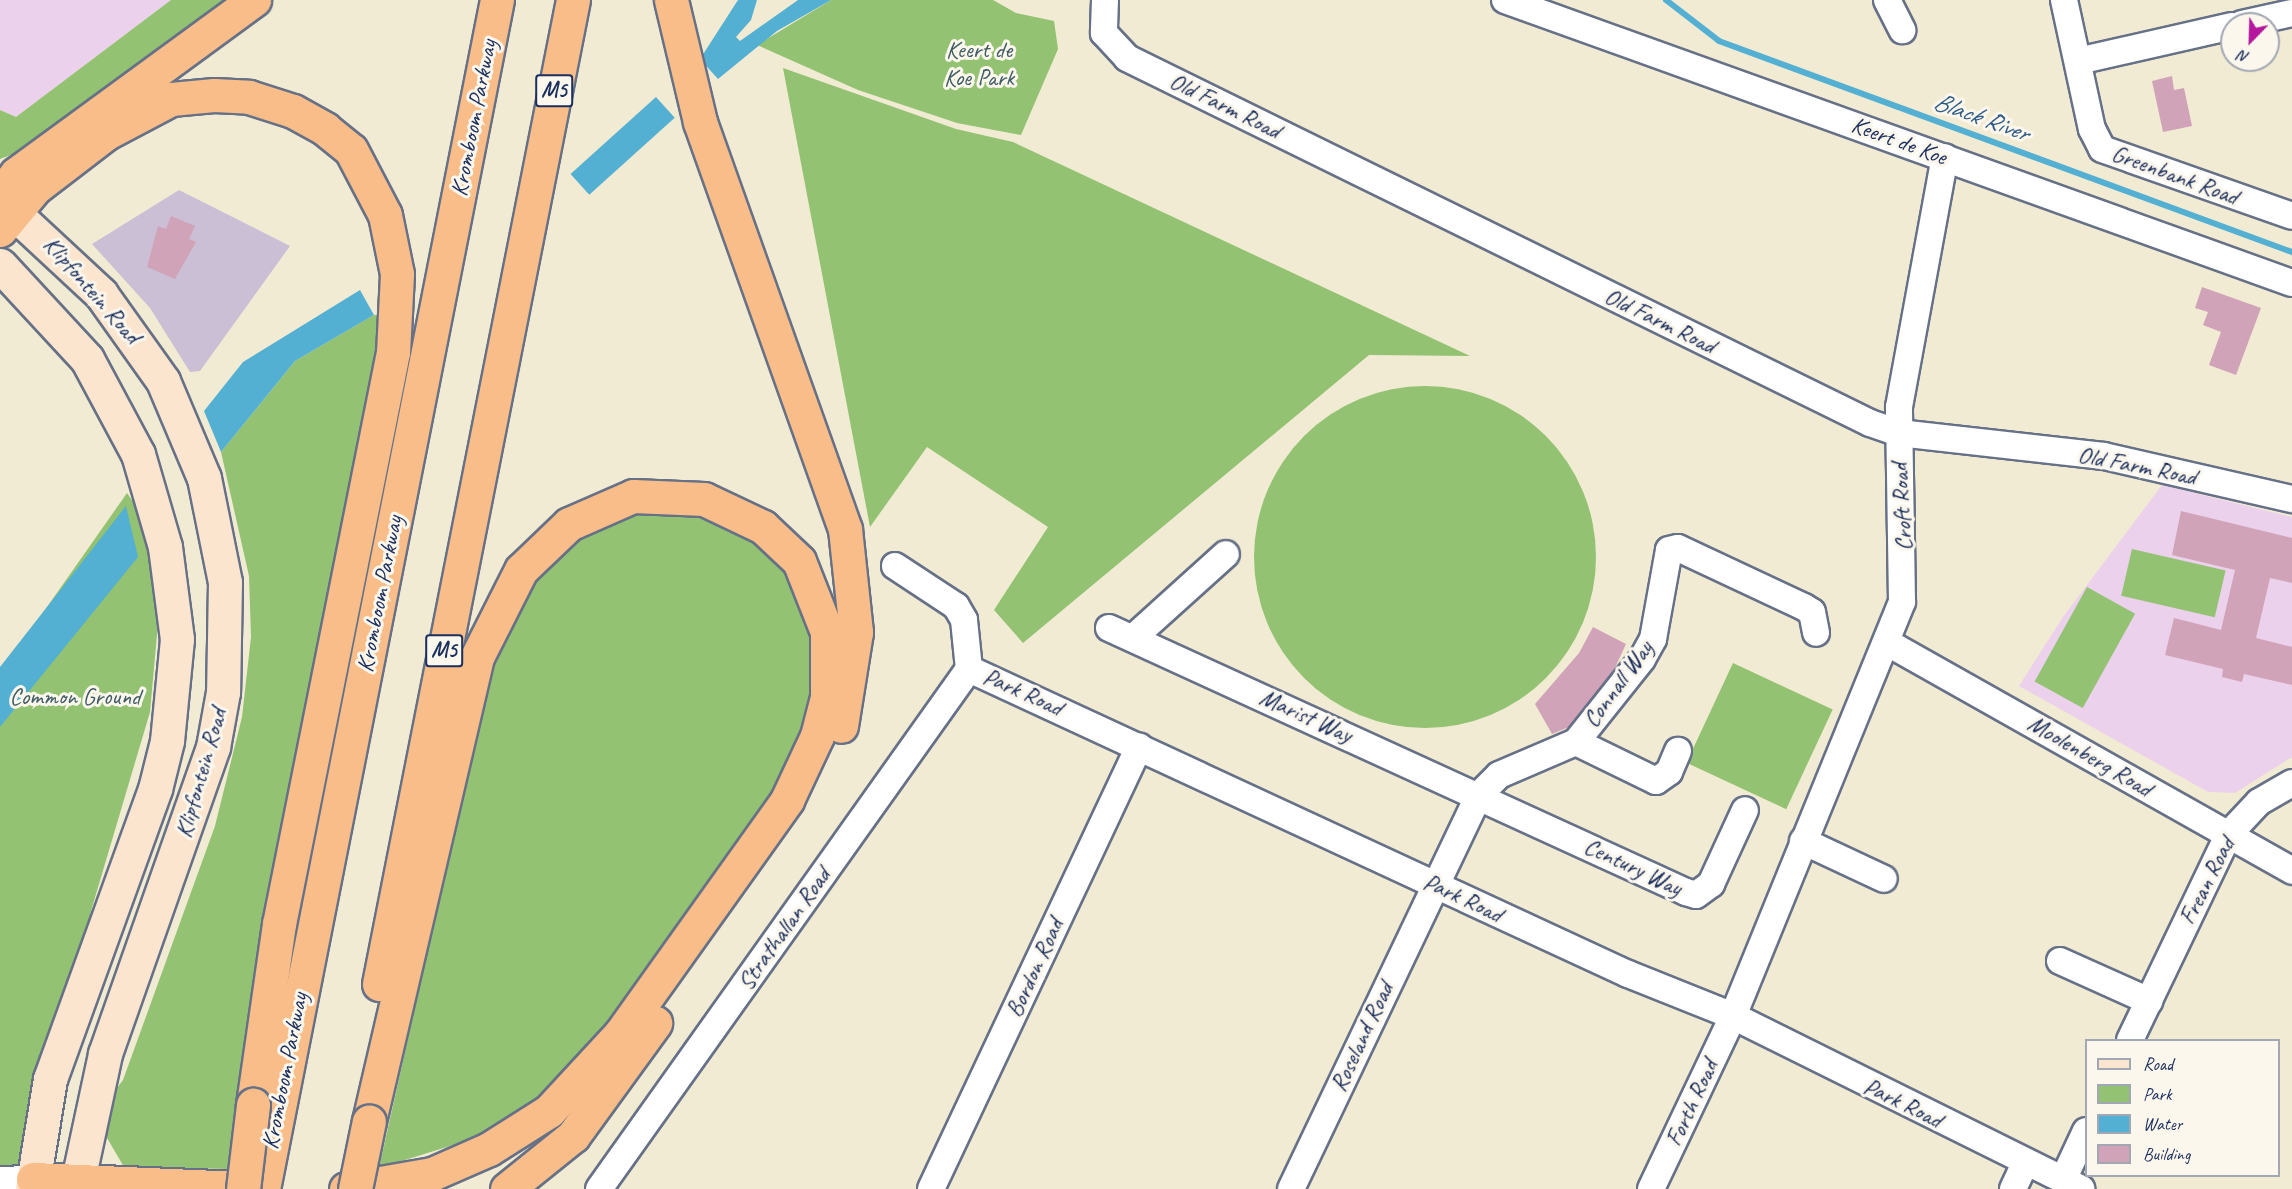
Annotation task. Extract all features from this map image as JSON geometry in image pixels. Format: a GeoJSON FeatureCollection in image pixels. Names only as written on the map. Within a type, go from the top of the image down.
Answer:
{"type":"FeatureCollection","features":[{"type":"Feature","properties":{"kind":"highway"},"geometry":{"type":"LineString","coordinates":[[4,209],[16,174],[254,0]]}},
{"type":"Feature","properties":{"kind":"highway","name":"Kromboom Parkway"},"geometry":{"type":"LineString","coordinates":[[262,1189],[264,1107],[497,0]]}},
{"type":"Feature","properties":{"kind":"highway","name":"M5"},"geometry":{"type":"LineString","coordinates":[[339,1189],[361,1120],[573,0]]}},
{"type":"Feature","properties":{"kind":"highway"},"geometry":{"type":"LineString","coordinates":[[507,1189],[544,1164],[579,1129],[807,810],[844,719],[852,677],[855,588],[846,529],[700,122],[671,0]]}},
{"type":"Feature","properties":{"kind":"highway"},"geometry":{"type":"LineString","coordinates":[[4,209],[105,135],[171,99],[213,94],[249,97],[293,111],[325,129],[351,150],[385,215],[397,274],[393,352],[279,924],[264,1107],[243,1189]]}},
{"type":"Feature","properties":{"kind":"highway"},"geometry":{"type":"LineString","coordinates":[[345,1189],[432,1174],[489,1149],[555,1105],[621,1033],[787,800],[817,736],[830,663],[819,601],[806,574],[763,527],[704,499],[633,496],[569,524],[521,570],[477,657],[361,1120],[355,1189]]}},
{"type":"Feature","properties":{"kind":"highway"},"geometry":{"type":"LineString","coordinates":[[32,1184],[262,1189]]}},
{"type":"Feature","properties":{"kind":"main road","name":"Klipfontein Road"},"geometry":{"type":"LineString","coordinates":[[4,209],[101,294],[166,386],[204,478],[225,582],[223,692],[213,747],[105,1054],[77,1185]]}},
{"type":"Feature","properties":{"kind":"main road","name":"Klipfontein Road"},"geometry":{"type":"LineString","coordinates":[[0,265],[87,359],[138,454],[165,546],[177,639],[167,741],[155,789],[60,1047],[32,1184]]}},
{"type":"Feature","properties":{"kind":"street","name":"Old Farm Road"},"geometry":{"type":"LineString","coordinates":[[1105,0],[1104,33],[1127,58],[1850,414],[1899,433],[2104,456],[2292,499]]}},
{"type":"Feature","properties":{"kind":"street","name":"Keert de Koe"},"geometry":{"type":"LineString","coordinates":[[1505,0],[2292,283]]}},
{"type":"Feature","properties":{"kind":"street"},"geometry":{"type":"LineString","coordinates":[[1887,0],[1902,30]]}},
{"type":"Feature","properties":{"kind":"street","name":"Greenbank Road"},"geometry":{"type":"LineString","coordinates":[[2064,0],[2092,129],[2102,149],[2292,216]]}},
{"type":"Feature","properties":{"kind":"street"},"geometry":{"type":"LineString","coordinates":[[2078,61],[2220,29]]}},
{"type":"Feature","properties":{"kind":"street","name":"Croft Road"},"geometry":{"type":"LineString","coordinates":[[1733,1016],[1803,841],[1888,643],[1905,577],[1899,433],[1901,388],[1945,157]]}},
{"type":"Feature","properties":{"kind":"street","name":"Connall Way"},"geometry":{"type":"LineString","coordinates":[[1479,795],[1509,770],[1576,742],[1649,648],[1669,550],[1678,548],[1804,607],[1812,612],[1816,633]]}},
{"type":"Feature","properties":{"kind":"street"},"geometry":{"type":"LineString","coordinates":[[1133,638],[1226,554]]}},
{"type":"Feature","properties":{"kind":"street","name":"Park Road"},"geometry":{"type":"LineString","coordinates":[[895,566],[956,606],[964,620],[969,669],[1434,885],[1733,1016],[2072,1185]]}},
{"type":"Feature","properties":{"kind":"street","name":"Marist Way"},"geometry":{"type":"LineString","coordinates":[[1109,628],[1479,795]]}},
{"type":"Feature","properties":{"kind":"street","name":"Moolenberg Road"},"geometry":{"type":"LineString","coordinates":[[1888,643],[2292,871]]}},
{"type":"Feature","properties":{"kind":"street","name":"Strathallan Road"},"geometry":{"type":"LineString","coordinates":[[599,1189],[969,669]]}},
{"type":"Feature","properties":{"kind":"street"},"geometry":{"type":"LineString","coordinates":[[1576,742],[1656,781],[1669,772],[1678,751]]}},
{"type":"Feature","properties":{"kind":"street","name":"Bordon Road"},"geometry":{"type":"LineString","coordinates":[[931,1189],[1139,746]]}},
{"type":"Feature","properties":{"kind":"street","name":"Frean Road"},"geometry":{"type":"LineString","coordinates":[[2131,1039],[2228,835],[2259,802],[2292,783]]}},
{"type":"Feature","properties":{"kind":"street","name":"Century Way"},"geometry":{"type":"LineString","coordinates":[[1479,795],[1696,895],[1711,884],[1745,810]]}},
{"type":"Feature","properties":{"kind":"street","name":"Roseland Road"},"geometry":{"type":"LineString","coordinates":[[1291,1189],[1434,885],[1479,795]]}},
{"type":"Feature","properties":{"kind":"street"},"geometry":{"type":"LineString","coordinates":[[1803,841],[1884,879]]}},
{"type":"Feature","properties":{"kind":"street"},"geometry":{"type":"LineString","coordinates":[[2060,961],[2149,1001]]}},
{"type":"Feature","properties":{"kind":"street","name":"Forth Road"},"geometry":{"type":"LineString","coordinates":[[1651,1189],[1733,1016]]}},
{"type":"Feature","properties":{"kind":"street"},"geometry":{"type":"LineString","coordinates":[[2072,1185],[2085,1135]]}},
{"type":"Feature","properties":{"kind":"street"},"geometry":{"type":"LineString","coordinates":[[2013,1189],[2025,1163]]}},
{"type":"Feature","properties":{"kind":"street"},"geometry":{"type":"LineString","coordinates":[[0,1180],[32,1184]]}},
{"type":"Feature","properties":{"kind":"shaded area"},"geometry":{"type":"Polygon","coordinates":[[[0,0],[171,0],[16,117],[0,110],[0,0]]]}},
{"type":"Feature","properties":{"kind":"shaded area"},"geometry":{"type":"Polygon","coordinates":[[[179,190],[290,246],[200,371],[190,372],[150,308],[92,244],[179,190]]]}},
{"type":"Feature","properties":{"kind":"shaded area"},"geometry":{"type":"Polygon","coordinates":[[[2162,485],[2292,517],[2292,757],[2235,793],[2208,792],[2019,686],[2063,617],[2162,485]]]}},
{"type":"Feature","properties":{"kind":"green space"},"geometry":{"type":"Polygon","coordinates":[[[171,0],[231,0],[36,146],[0,159],[0,110],[16,117],[171,0]]]}},
{"type":"Feature","properties":{"kind":"green space","name":"Keert de Koe Park"},"geometry":{"type":"Polygon","coordinates":[[[831,0],[993,0],[1016,13],[1054,21],[1058,49],[1021,135],[957,123],[858,90],[757,45],[831,0]]]}},
{"type":"Feature","properties":{"kind":"green space"},"geometry":{"type":"Polygon","coordinates":[[[783,68],[956,129],[1013,142],[1470,356],[1369,355],[1023,643],[994,610],[1048,527],[927,447],[870,527],[783,68]]]}},
{"type":"Feature","properties":{"kind":"green space"},"geometry":{"type":"Polygon","coordinates":[[[374,315],[383,315],[372,383],[262,930],[228,1169],[124,1167],[103,1131],[111,1096],[123,1080],[215,826],[242,717],[251,637],[249,576],[221,452],[295,361],[374,315]]]}},
{"type":"Feature","properties":{"kind":"green space"},"geometry":{"type":"Polygon","coordinates":[[[1408,386],[1442,386],[1475,393],[1506,406],[1534,424],[1558,448],[1576,476],[1589,507],[1596,540],[1593,590],[1583,623],[1558,666],[1534,690],[1506,708],[1475,721],[1442,728],[1408,728],[1375,721],[1344,708],[1316,690],[1292,666],[1274,638],[1261,607],[1254,574],[1254,540],[1261,507],[1274,476],[1292,448],[1316,424],[1344,406],[1375,393],[1408,386]]]}},
{"type":"Feature","properties":{"kind":"green space","name":"Common Ground"},"geometry":{"type":"Polygon","coordinates":[[[127,493],[165,547],[150,712],[91,911],[33,1179],[0,1181],[0,674],[127,493]]]}},
{"type":"Feature","properties":{"kind":"green space"},"geometry":{"type":"Polygon","coordinates":[[[649,505],[724,518],[780,560],[811,620],[816,684],[790,769],[588,1055],[550,1091],[476,1138],[379,1168],[494,656],[516,599],[573,535],[649,505]]]}},
{"type":"Feature","properties":{"kind":"green space"},"geometry":{"type":"Polygon","coordinates":[[[2132,549],[2226,571],[2215,617],[2121,596],[2132,549]]]}},
{"type":"Feature","properties":{"kind":"green space"},"geometry":{"type":"Polygon","coordinates":[[[2087,587],[2135,614],[2083,708],[2035,681],[2087,587]]]}},
{"type":"Feature","properties":{"kind":"green space"},"geometry":{"type":"Polygon","coordinates":[[[1733,663],[1833,709],[1786,809],[1687,763],[1733,663]]]}},
{"type":"Feature","properties":{"kind":"water"},"geometry":{"type":"Polygon","coordinates":[[[738,0],[757,0],[751,20],[736,37],[740,41],[798,0],[831,0],[777,31],[718,79],[700,59],[738,0]]]}},
{"type":"Feature","properties":{"kind":"water"},"geometry":{"type":"Polygon","coordinates":[[[656,97],[675,118],[589,195],[571,174],[656,97]]]}},
{"type":"Feature","properties":{"kind":"water"},"geometry":{"type":"Polygon","coordinates":[[[360,290],[374,315],[295,361],[221,452],[204,411],[243,362],[360,290]]]}},
{"type":"Feature","properties":{"kind":"water"},"geometry":{"type":"Polygon","coordinates":[[[126,506],[138,557],[0,727],[0,667],[126,506]]]}},
{"type":"Feature","properties":{"kind":"building"},"geometry":{"type":"Polygon","coordinates":[[[2172,76],[2174,90],[2184,88],[2192,126],[2163,132],[2152,81],[2172,76]]]}},
{"type":"Feature","properties":{"kind":"building"},"geometry":{"type":"Polygon","coordinates":[[[171,216],[195,226],[189,239],[196,242],[175,279],[147,267],[158,226],[166,229],[171,216]]]}},
{"type":"Feature","properties":{"kind":"building"},"geometry":{"type":"Polygon","coordinates":[[[2202,287],[2261,308],[2236,375],[2209,365],[2221,332],[2203,325],[2208,312],[2195,308],[2202,287]]]}},
{"type":"Feature","properties":{"kind":"building"},"geometry":{"type":"Polygon","coordinates":[[[2181,511],[2292,538],[2292,583],[2270,578],[2256,638],[2292,647],[2292,685],[2244,674],[2242,682],[2222,677],[2223,669],[2165,655],[2174,618],[2221,630],[2235,570],[2172,555],[2181,511]]]}},
{"type":"Feature","properties":{"kind":"building"},"geometry":{"type":"Polygon","coordinates":[[[1593,627],[1626,644],[1614,670],[1569,727],[1552,734],[1535,704],[1579,653],[1593,627]]]}},
{"type":"Feature","properties":{"kind":"waterway","name":"Black River"},"geometry":{"type":"LineString","coordinates":[[1666,0],[1719,41],[2292,252]]}}]}
